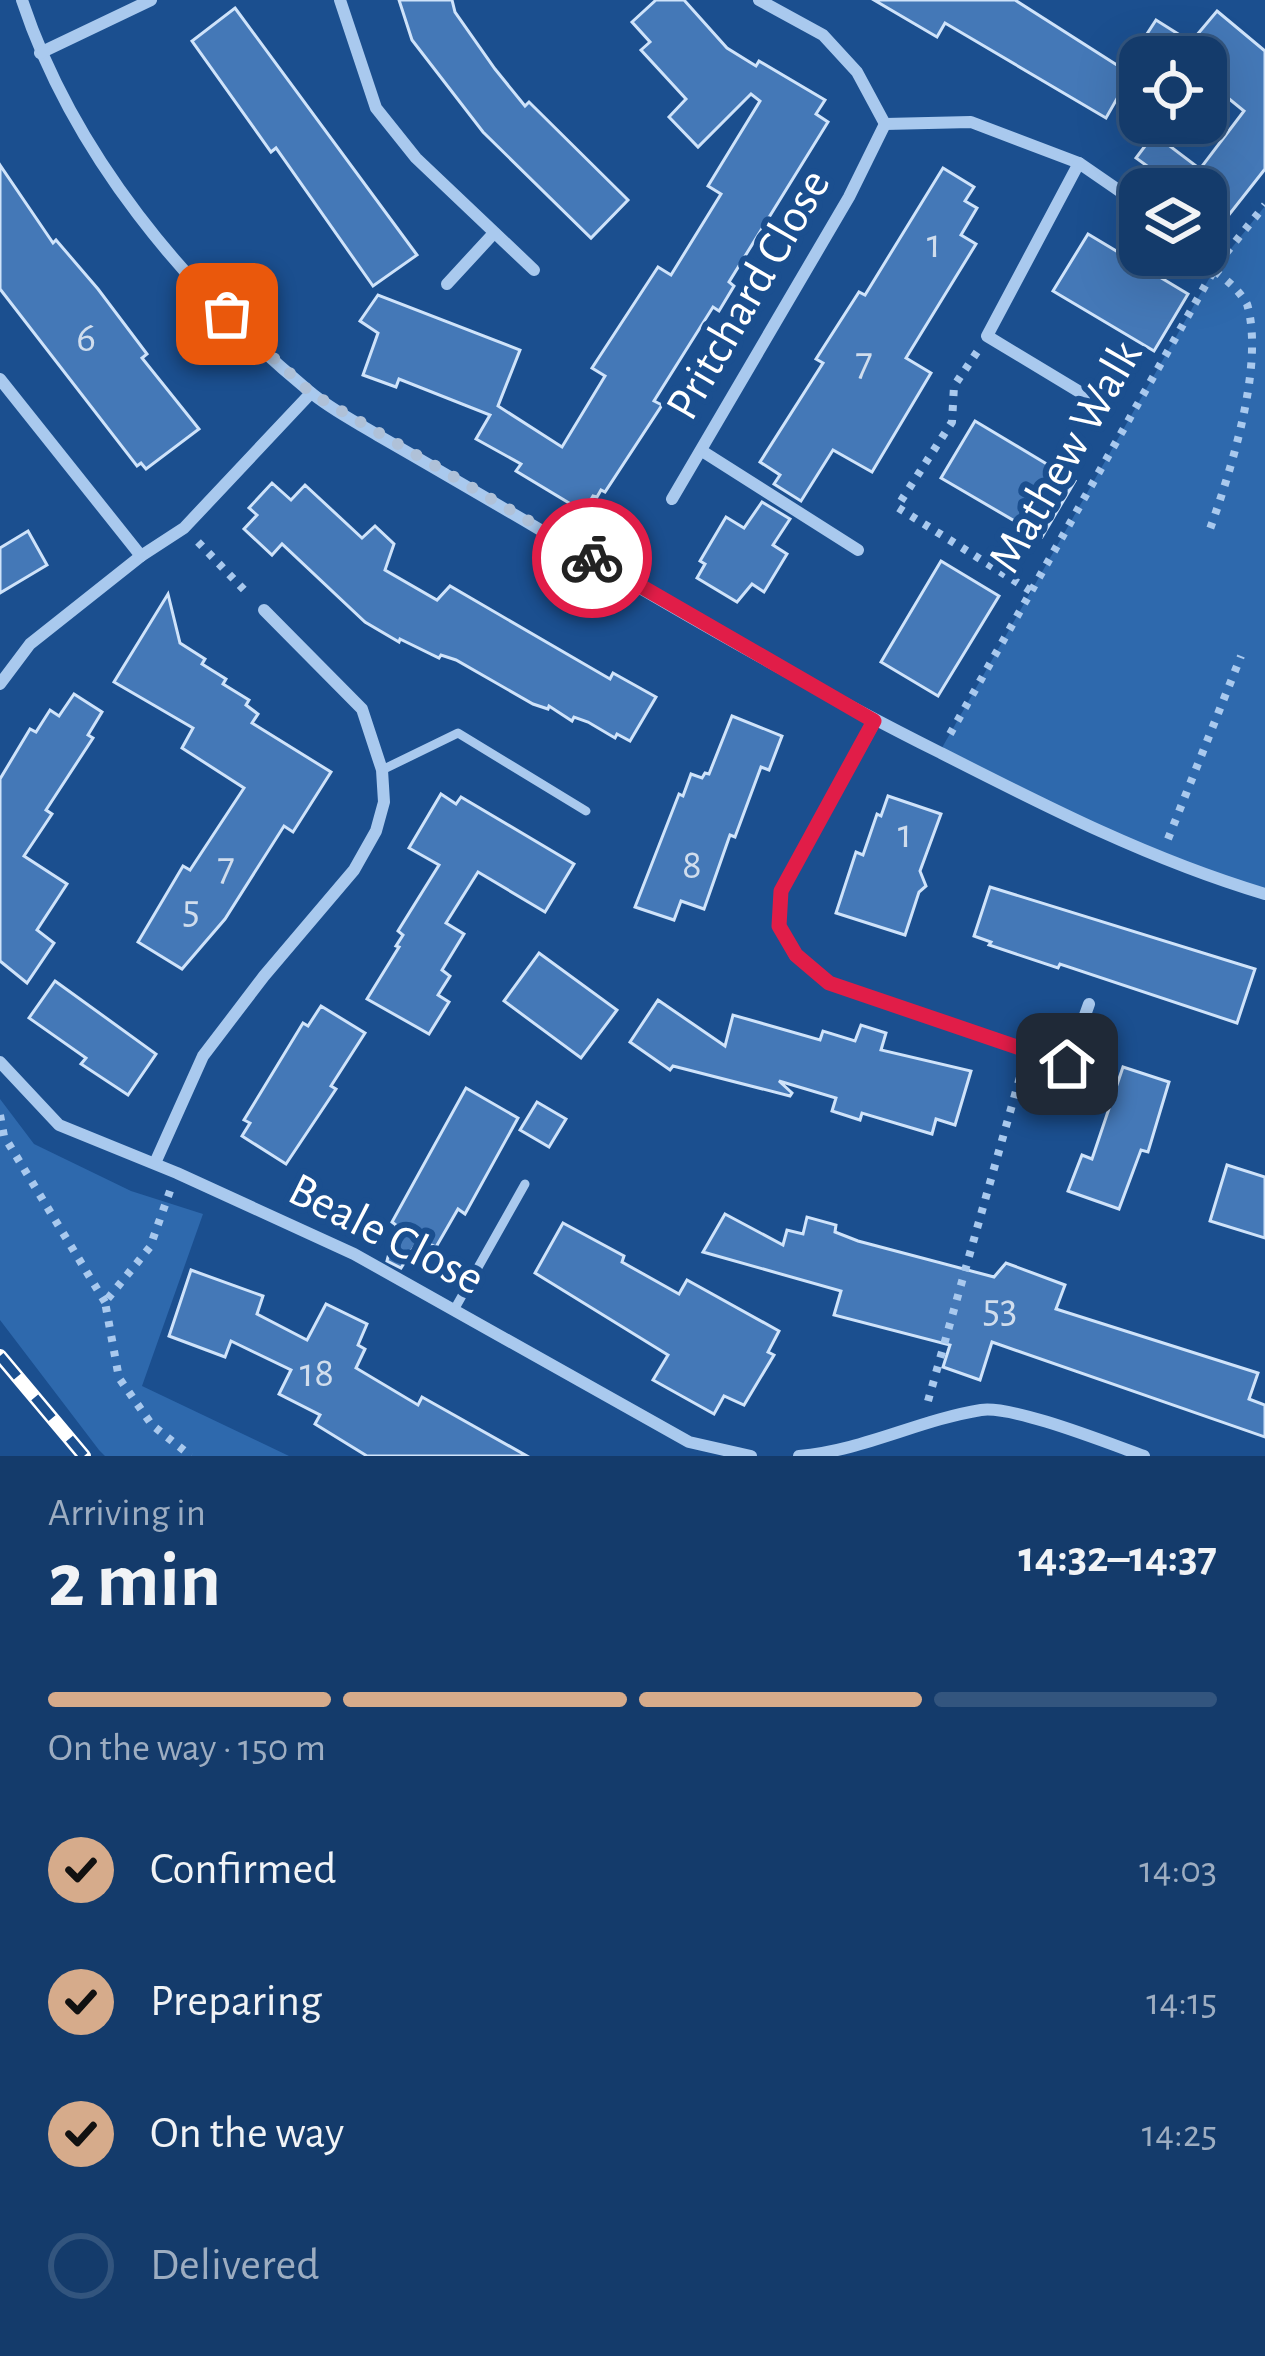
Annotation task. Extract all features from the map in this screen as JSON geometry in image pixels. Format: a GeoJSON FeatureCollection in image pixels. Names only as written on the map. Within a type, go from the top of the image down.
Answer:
{"type":"FeatureCollection","features":[{"type":"Feature","properties":{"kind":"street"},"geometry":{"type":"LineString","coordinates":[[22,0],[40,53],[102,169],[200,287],[311,393],[874,721],[1081,826],[1265,894]]}},
{"type":"Feature","properties":{"kind":"street"},"geometry":{"type":"LineString","coordinates":[[40,53],[151,0]]}},
{"type":"Feature","properties":{"kind":"street"},"geometry":{"type":"LineString","coordinates":[[340,0],[376,108],[416,158],[534,270]]}},
{"type":"Feature","properties":{"kind":"street"},"geometry":{"type":"LineString","coordinates":[[759,0],[823,34],[857,72],[885,124],[971,122],[1079,163],[1119,191]]}},
{"type":"Feature","properties":{"kind":"street","name":"Pritchard Close"},"geometry":{"type":"LineString","coordinates":[[672,499],[849,197],[885,124]]}},
{"type":"Feature","properties":{"kind":"street"},"geometry":{"type":"LineString","coordinates":[[1079,163],[987,336],[1098,403]]}},
{"type":"Feature","properties":{"kind":"street"},"geometry":{"type":"LineString","coordinates":[[447,284],[494,233]]}},
{"type":"Feature","properties":{"kind":"street"},"geometry":{"type":"LineString","coordinates":[[0,380],[141,556]]}},
{"type":"Feature","properties":{"kind":"street"},"geometry":{"type":"LineString","coordinates":[[0,684],[30,644],[184,528],[311,393]]}},
{"type":"Feature","properties":{"kind":"street"},"geometry":{"type":"LineString","coordinates":[[702,451],[857,550]]}},
{"type":"Feature","properties":{"kind":"street"},"geometry":{"type":"LineString","coordinates":[[155,1163],[203,1056],[354,870],[384,802],[382,770],[362,709],[264,610]]}},
{"type":"Feature","properties":{"kind":"street"},"geometry":{"type":"LineString","coordinates":[[874,721],[781,891],[779,926],[796,955],[829,983],[1067,1064]]}},
{"type":"Feature","properties":{"kind":"street"},"geometry":{"type":"LineString","coordinates":[[1052,1106],[1089,1004]]}},
{"type":"Feature","properties":{"kind":"street","name":"Beale Close"},"geometry":{"type":"LineString","coordinates":[[0,1062],[59,1125],[178,1173],[354,1254],[689,1442],[752,1456]]}},
{"type":"Feature","properties":{"kind":"street"},"geometry":{"type":"LineString","coordinates":[[799,1456],[832,1455],[986,1409],[1059,1426],[1144,1456]]}},
{"type":"Feature","properties":{"kind":"lane"},"geometry":{"type":"LineString","coordinates":[[382,770],[458,733],[586,812]]}},
{"type":"Feature","properties":{"kind":"lane"},"geometry":{"type":"LineString","coordinates":[[454,1310],[525,1184]]}},
{"type":"Feature","properties":{"kind":"path","name":"Mathew Walk"},"geometry":{"type":"LineString","coordinates":[[1227,253],[1265,205]]}},
{"type":"Feature","properties":{"kind":"path","name":"Mathew Walk"},"geometry":{"type":"LineString","coordinates":[[939,753],[1211,276]]}},
{"type":"Feature","properties":{"kind":"path"},"geometry":{"type":"LineString","coordinates":[[1210,529],[1244,434],[1256,362],[1256,324],[1245,299],[1220,276]]}},
{"type":"Feature","properties":{"kind":"path"},"geometry":{"type":"LineString","coordinates":[[987,336],[955,386],[952,422],[898,507],[1031,591]]}},
{"type":"Feature","properties":{"kind":"path"},"geometry":{"type":"LineString","coordinates":[[184,528],[264,610]]}},
{"type":"Feature","properties":{"kind":"path"},"geometry":{"type":"LineString","coordinates":[[1161,858],[1241,656]]}},
{"type":"Feature","properties":{"kind":"path"},"geometry":{"type":"LineString","coordinates":[[920,1429],[1028,1051]]}},
{"type":"Feature","properties":{"kind":"path"},"geometry":{"type":"LineString","coordinates":[[0,1115],[4,1136],[105,1302],[119,1378],[152,1425],[191,1456]]}},
{"type":"Feature","properties":{"kind":"path"},"geometry":{"type":"LineString","coordinates":[[105,1302],[150,1247],[178,1173]]}},
{"type":"Feature","properties":{"kind":"shaded area"},"geometry":{"type":"Polygon","coordinates":[[[1265,206],[1265,894],[1213,879],[939,753],[1211,276],[1227,276],[1227,254],[1265,206]]]}},
{"type":"Feature","properties":{"kind":"shaded area"},"geometry":{"type":"Polygon","coordinates":[[[0,1099],[34,1144],[131,1191],[203,1214],[142,1386],[289,1456],[105,1456],[99,1450],[0,1320],[0,1099]]]}},
{"type":"Feature","properties":{"kind":"building"},"geometry":{"type":"Polygon","coordinates":[[[399,0],[452,0],[455,12],[525,106],[529,102],[628,200],[591,238],[483,132],[412,40],[399,0]]]}},
{"type":"Feature","properties":{"kind":"building"},"geometry":{"type":"Polygon","coordinates":[[[656,0],[684,0],[727,48],[825,100],[816,114],[828,122],[729,282],[734,286],[719,311],[713,307],[654,401],[662,405],[605,492],[593,496],[584,512],[516,471],[521,464],[476,439],[490,415],[399,379],[396,387],[363,375],[378,333],[360,321],[378,295],[520,350],[498,406],[562,447],[605,376],[592,368],[658,267],[671,275],[721,194],[708,186],[760,101],[751,94],[698,147],[669,117],[686,99],[641,50],[650,42],[632,22],[656,0]]]}},
{"type":"Feature","properties":{"kind":"building"},"geometry":{"type":"Polygon","coordinates":[[[874,0],[1015,0],[1119,66],[1119,95],[1106,118],[945,23],[937,37],[874,0]]]}},
{"type":"Feature","properties":{"kind":"building"},"geometry":{"type":"Polygon","coordinates":[[[235,8],[417,255],[373,286],[276,148],[271,152],[192,41],[235,8]]]}},
{"type":"Feature","properties":{"kind":"building"},"geometry":{"type":"Polygon","coordinates":[[[1217,11],[1265,51],[1265,169],[1227,217],[1227,168],[1201,168],[1219,144],[1227,144],[1227,133],[1244,111],[1227,97],[1227,36],[1196,36],[1217,11]]]}},
{"type":"Feature","properties":{"kind":"building"},"geometry":{"type":"Polygon","coordinates":[[[1156,20],[1181,36],[1146,36],[1156,20]]]}},
{"type":"Feature","properties":{"kind":"building"},"geometry":{"type":"Polygon","coordinates":[[[1146,144],[1167,144],[1199,168],[1150,168],[1136,158],[1146,144]]]}},
{"type":"Feature","properties":{"kind":"building"},"geometry":{"type":"Polygon","coordinates":[[[0,165],[53,243],[56,240],[98,289],[147,354],[142,358],[199,429],[146,469],[141,463],[137,466],[0,289],[0,165]]]}},
{"type":"Feature","properties":{"kind":"building"},"geometry":{"type":"Polygon","coordinates":[[[943,168],[974,187],[965,201],[977,208],[961,235],[976,244],[906,358],[931,373],[872,472],[833,450],[801,501],[774,484],[780,475],[760,462],[823,363],[816,359],[859,292],[865,295],[943,168]]]}},
{"type":"Feature","properties":{"kind":"building"},"geometry":{"type":"Polygon","coordinates":[[[1088,234],[1119,253],[1119,276],[1158,276],[1188,294],[1154,351],[1053,291],[1088,234]]]}},
{"type":"Feature","properties":{"kind":"building"},"geometry":{"type":"Polygon","coordinates":[[[975,421],[1075,481],[1042,537],[941,478],[975,421]]]}},
{"type":"Feature","properties":{"kind":"building"},"geometry":{"type":"Polygon","coordinates":[[[272,483],[291,500],[305,485],[362,538],[375,526],[394,544],[385,570],[437,600],[450,586],[610,679],[613,673],[656,697],[630,741],[574,717],[572,721],[549,706],[533,704],[456,660],[399,642],[365,622],[282,544],[272,555],[244,529],[257,515],[249,508],[272,483]]]}},
{"type":"Feature","properties":{"kind":"building"},"geometry":{"type":"Polygon","coordinates":[[[762,502],[790,519],[773,545],[787,554],[764,592],[752,584],[737,602],[697,578],[705,564],[700,561],[726,517],[744,528],[762,502]]]}},
{"type":"Feature","properties":{"kind":"building"},"geometry":{"type":"Polygon","coordinates":[[[28,531],[47,565],[0,593],[0,548],[28,531]]]}},
{"type":"Feature","properties":{"kind":"building"},"geometry":{"type":"Polygon","coordinates":[[[941,561],[999,596],[938,696],[881,662],[941,561]]]}},
{"type":"Feature","properties":{"kind":"building"},"geometry":{"type":"Polygon","coordinates":[[[168,594],[180,643],[226,679],[223,684],[249,700],[246,705],[258,714],[252,723],[331,772],[293,832],[284,826],[225,919],[182,969],[138,942],[183,866],[190,870],[244,788],[182,748],[193,728],[114,682],[168,594]]]}},
{"type":"Feature","properties":{"kind":"building"},"geometry":{"type":"Polygon","coordinates":[[[74,694],[102,712],[88,735],[93,738],[46,810],[52,814],[24,856],[67,884],[37,930],[54,943],[27,983],[0,961],[0,779],[30,729],[36,732],[50,710],[59,716],[74,694]]]}},
{"type":"Feature","properties":{"kind":"building"},"geometry":{"type":"Polygon","coordinates":[[[732,716],[782,736],[769,770],[761,767],[735,837],[730,835],[704,909],[681,901],[674,920],[635,907],[679,794],[683,796],[691,774],[702,778],[709,774],[732,716]]]}},
{"type":"Feature","properties":{"kind":"building"},"geometry":{"type":"Polygon","coordinates":[[[441,794],[456,804],[461,797],[574,864],[545,912],[478,872],[446,923],[464,934],[442,970],[450,976],[438,995],[449,1002],[429,1034],[367,999],[399,947],[403,935],[398,931],[439,865],[409,848],[441,794]]]}},
{"type":"Feature","properties":{"kind":"building"},"geometry":{"type":"Polygon","coordinates":[[[888,796],[941,814],[920,871],[926,886],[919,892],[905,935],[836,913],[856,852],[863,855],[888,796]]]}},
{"type":"Feature","properties":{"kind":"building"},"geometry":{"type":"Polygon","coordinates":[[[990,887],[1255,969],[1237,1023],[989,945],[991,942],[974,936],[990,887]]]}},
{"type":"Feature","properties":{"kind":"building"},"geometry":{"type":"Polygon","coordinates":[[[539,953],[617,1010],[581,1058],[504,1001],[539,953]]]}},
{"type":"Feature","properties":{"kind":"building"},"geometry":{"type":"Polygon","coordinates":[[[55,981],[156,1054],[128,1095],[81,1064],[86,1058],[29,1018],[55,981]]]}},
{"type":"Feature","properties":{"kind":"building"},"geometry":{"type":"Polygon","coordinates":[[[658,1000],[725,1046],[733,1015],[820,1040],[823,1031],[855,1041],[861,1025],[886,1033],[881,1050],[971,1071],[955,1125],[936,1119],[932,1134],[862,1113],[860,1120],[832,1111],[836,1098],[779,1081],[790,1096],[673,1066],[670,1070],[630,1042],[658,1000]]]}},
{"type":"Feature","properties":{"kind":"building"},"geometry":{"type":"Polygon","coordinates":[[[321,1006],[365,1033],[331,1086],[336,1089],[286,1164],[242,1136],[250,1123],[244,1120],[303,1023],[308,1026],[321,1006]]]}},
{"type":"Feature","properties":{"kind":"building"},"geometry":{"type":"Polygon","coordinates":[[[1123,1067],[1169,1082],[1148,1152],[1141,1150],[1119,1209],[1068,1191],[1082,1155],[1092,1159],[1123,1067]]]}},
{"type":"Feature","properties":{"kind":"building"},"geometry":{"type":"Polygon","coordinates":[[[466,1088],[518,1118],[465,1214],[458,1209],[436,1247],[419,1239],[401,1268],[387,1261],[396,1225],[392,1222],[466,1088]]]}},
{"type":"Feature","properties":{"kind":"building"},"geometry":{"type":"Polygon","coordinates":[[[537,1102],[566,1119],[549,1147],[520,1130],[537,1102]]]}},
{"type":"Feature","properties":{"kind":"building"},"geometry":{"type":"Polygon","coordinates":[[[1227,1165],[1265,1177],[1265,1238],[1210,1221],[1227,1165]]]}},
{"type":"Feature","properties":{"kind":"building"},"geometry":{"type":"Polygon","coordinates":[[[725,1214],[783,1245],[787,1230],[803,1234],[807,1217],[836,1225],[835,1232],[858,1241],[994,1277],[1006,1263],[1065,1285],[1056,1309],[1258,1373],[1249,1399],[1265,1405],[1265,1437],[992,1342],[980,1380],[943,1367],[950,1345],[834,1315],[841,1291],[703,1252],[725,1214]]]}},
{"type":"Feature","properties":{"kind":"building"},"geometry":{"type":"Polygon","coordinates":[[[563,1223],[624,1256],[622,1262],[679,1294],[687,1280],[779,1331],[768,1352],[774,1355],[744,1405],[724,1396],[714,1414],[653,1380],[668,1355],[535,1273],[563,1223]]]}},
{"type":"Feature","properties":{"kind":"building"},"geometry":{"type":"Polygon","coordinates":[[[191,1270],[263,1296],[257,1314],[307,1340],[326,1304],[367,1324],[358,1345],[365,1349],[356,1368],[418,1405],[422,1397],[527,1456],[367,1456],[315,1424],[320,1415],[279,1394],[291,1370],[231,1341],[225,1357],[169,1336],[191,1270]]]}},
{"type":"Feature","properties":{"kind":"railway"},"geometry":{"type":"LineString","coordinates":[[0,1356],[84,1456]]}},
{"type":"Feature","properties":{"kind":"way so far"},"geometry":{"type":"LineString","coordinates":[[227,314],[311,393],[592,558]]}},
{"type":"Feature","properties":{"kind":"route"},"geometry":{"type":"LineString","coordinates":[[592,558],[874,721],[781,891],[779,926],[796,955],[829,983],[1067,1064]]}}]}
